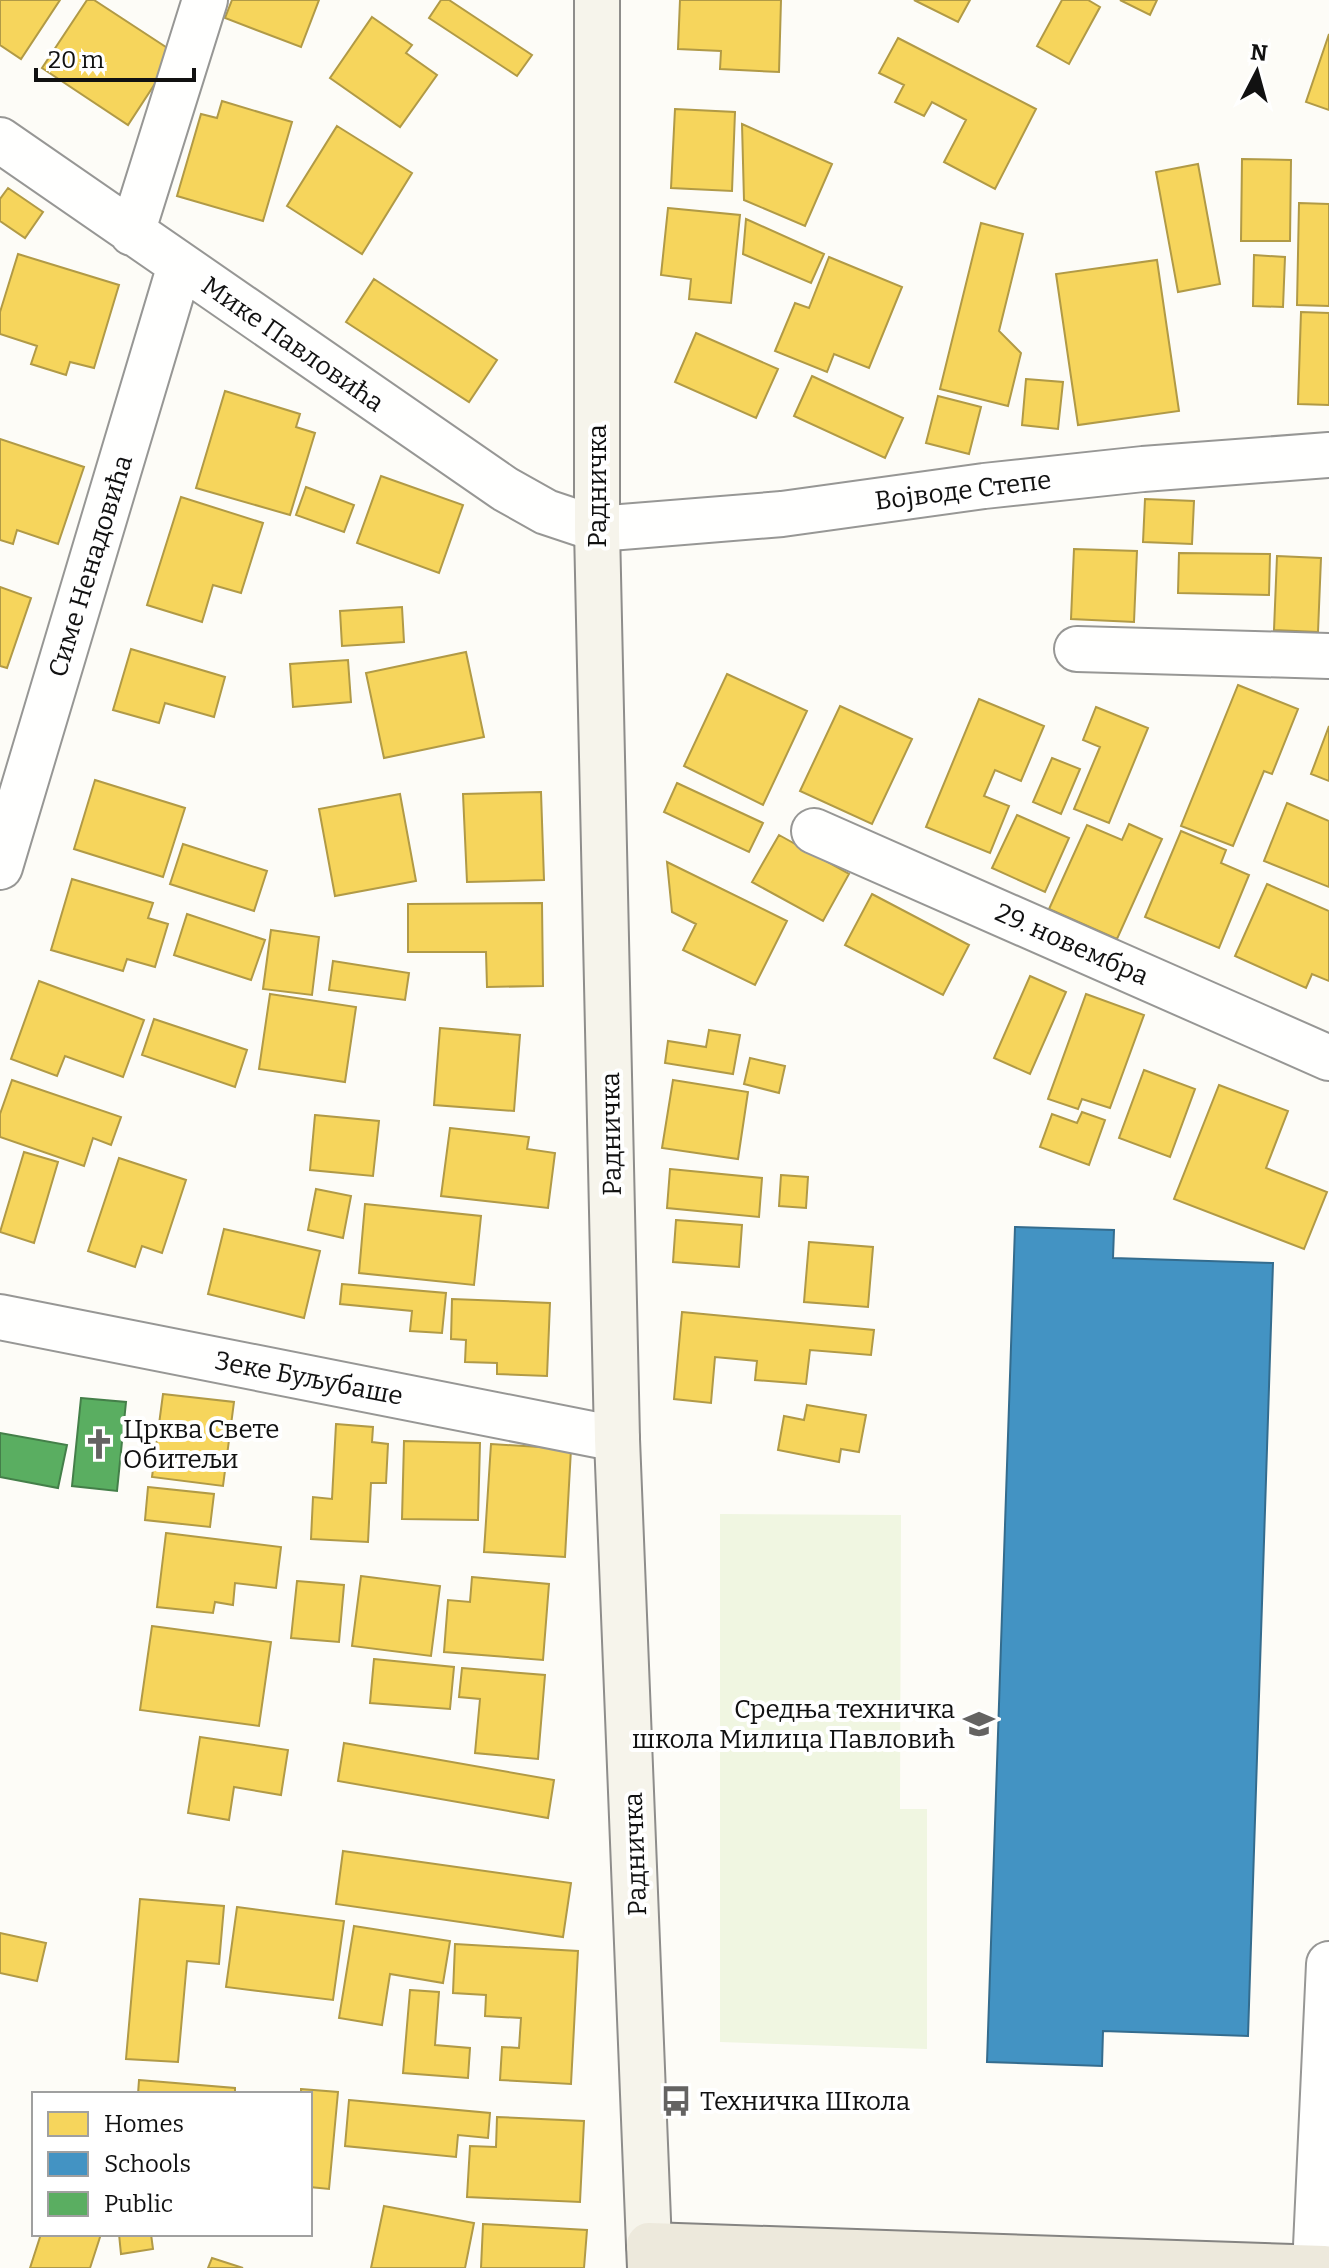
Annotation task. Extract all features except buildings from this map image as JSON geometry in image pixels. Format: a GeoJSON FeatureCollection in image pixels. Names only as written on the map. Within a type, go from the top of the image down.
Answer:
{"type":"FeatureCollection","features":[{"type":"Feature","properties":{"kind":"main road"},"geometry":{"type":"LineString","coordinates":[[650,2256],[1324,2268]]}},
{"type":"Feature","properties":{"kind":"street"},"geometry":{"type":"LineString","coordinates":[[132,233],[205,0]]}},
{"type":"Feature","properties":{"kind":"street","name":"Радничка"},"geometry":{"type":"LineString","coordinates":[[597,0],[597,529],[617,1439],[650,2256]]}},
{"type":"Feature","properties":{"kind":"street","name":"Мике Павловића"},"geometry":{"type":"LineString","coordinates":[[0,140],[505,489],[546,512],[597,529]]}},
{"type":"Feature","properties":{"kind":"street","name":"Симе Ненадовића"},"geometry":{"type":"LineString","coordinates":[[0,867],[180,265]]}},
{"type":"Feature","properties":{"kind":"street","name":"Војводе Степе"},"geometry":{"type":"LineString","coordinates":[[597,529],[782,514],[1127,471],[1329,455]]}},
{"type":"Feature","properties":{"kind":"street"},"geometry":{"type":"LineString","coordinates":[[1077,649],[1329,656]]}},
{"type":"Feature","properties":{"kind":"street","name":"29. новембра"},"geometry":{"type":"LineString","coordinates":[[814,831],[1329,1058]]}},
{"type":"Feature","properties":{"kind":"street","name":"Зеке Буљубаше"},"geometry":{"type":"LineString","coordinates":[[0,1317],[617,1439]]}},
{"type":"Feature","properties":{"kind":"street"},"geometry":{"type":"LineString","coordinates":[[1315,2268],[1329,1964]]}},
{"type":"Feature","properties":{"kind":"green space"},"geometry":{"type":"Polygon","coordinates":[[[720,1514],[901,1515],[900,1809],[927,1809],[927,2049],[720,2042],[720,1514]]]}},
{"type":"Feature","properties":{"kind":"place","name":"Црква Свете Обитељи"},"geometry":{"type":"Point","coordinates":[99,1444]}},
{"type":"Feature","properties":{"kind":"place","name":"Средња техничка школа Милица Павловић"},"geometry":{"type":"Point","coordinates":[979,1724]}},
{"type":"Feature","properties":{"kind":"place","name":"Техничка Школа"},"geometry":{"type":"Point","coordinates":[676,2101]}}]}
